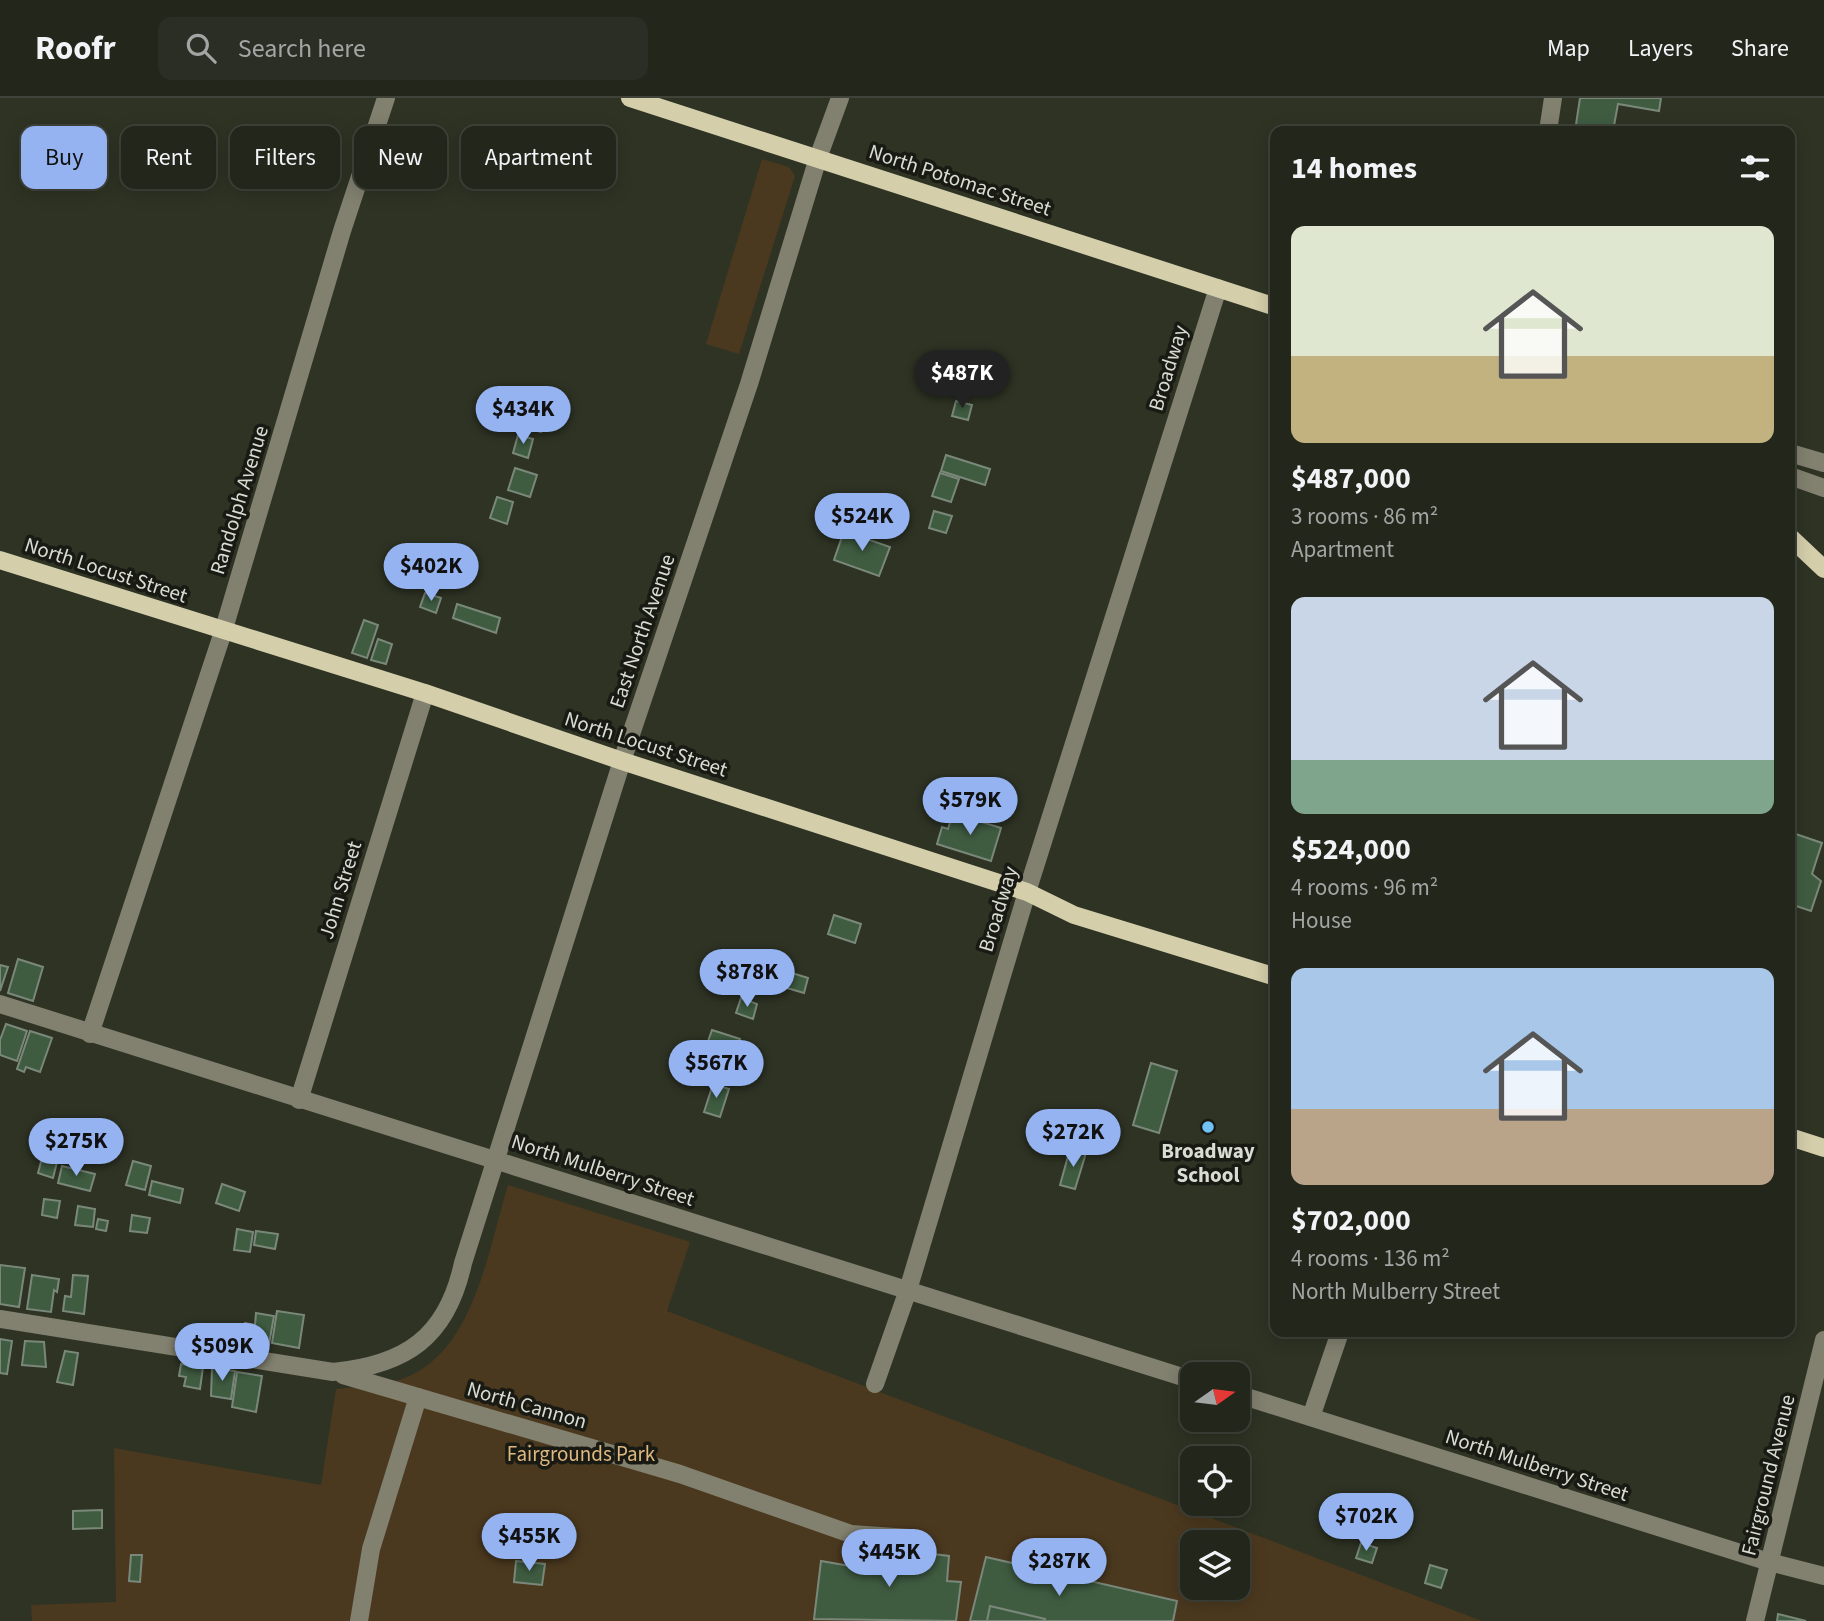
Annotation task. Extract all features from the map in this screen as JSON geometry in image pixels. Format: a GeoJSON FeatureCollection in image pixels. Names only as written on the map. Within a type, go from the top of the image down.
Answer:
{"type":"FeatureCollection","features":[{"type":"Feature","properties":{"kind":"main road","name":"North Potomac Street"},"geometry":{"type":"LineString","coordinates":[[630,98],[1270,305]]}},
{"type":"Feature","properties":{"kind":"main road"},"geometry":{"type":"LineString","coordinates":[[1795,542],[1824,569]]}},
{"type":"Feature","properties":{"kind":"main road","name":"North Locust Street"},"geometry":{"type":"LineString","coordinates":[[0,560],[425,694],[1027,892],[1074,915],[1270,975]]}},
{"type":"Feature","properties":{"kind":"main road"},"geometry":{"type":"LineString","coordinates":[[1795,1139],[1824,1148]]}},
{"type":"Feature","properties":{"kind":"street","name":"Randolph Avenue"},"geometry":{"type":"LineString","coordinates":[[90,1034],[223,632],[342,231],[386,98]]}},
{"type":"Feature","properties":{"kind":"street","name":"East North Avenue"},"geometry":{"type":"LineString","coordinates":[[333,1371],[363,1369],[403,1356],[434,1331],[457,1291],[463,1263],[622,761],[750,384],[818,158],[840,98]]}},
{"type":"Feature","properties":{"kind":"street"},"geometry":{"type":"LineString","coordinates":[[1549,126],[1553,98]]}},
{"type":"Feature","properties":{"kind":"street","name":"Broadway"},"geometry":{"type":"LineString","coordinates":[[875,1384],[908,1290],[1027,892],[1218,288]]}},
{"type":"Feature","properties":{"kind":"street"},"geometry":{"type":"LineString","coordinates":[[1795,454],[1824,463]]}},
{"type":"Feature","properties":{"kind":"street"},"geometry":{"type":"LineString","coordinates":[[1795,478],[1824,488]]}},
{"type":"Feature","properties":{"kind":"street","name":"John Street"},"geometry":{"type":"LineString","coordinates":[[299,1100],[425,694]]}},
{"type":"Feature","properties":{"kind":"street","name":"North Mulberry Street"},"geometry":{"type":"LineString","coordinates":[[0,1004],[1180,1376]]}},
{"type":"Feature","properties":{"kind":"street"},"geometry":{"type":"LineString","coordinates":[[0,1319],[333,1371]]}},
{"type":"Feature","properties":{"kind":"street"},"geometry":{"type":"LineString","coordinates":[[1311,1417],[1338,1337]]}},
{"type":"Feature","properties":{"kind":"street","name":"Fairground Avenue"},"geometry":{"type":"LineString","coordinates":[[1755,1621],[1824,1340]]}},
{"type":"Feature","properties":{"kind":"street","name":"North Cannon"},"geometry":{"type":"LineString","coordinates":[[333,1371],[680,1474],[851,1534],[909,1538]]}},
{"type":"Feature","properties":{"kind":"street"},"geometry":{"type":"LineString","coordinates":[[359,1621],[371,1549],[418,1397]]}},
{"type":"Feature","properties":{"kind":"street","name":"North Mulberry Street"},"geometry":{"type":"LineString","coordinates":[[1250,1398],[1769,1562],[1824,1576]]}},
{"type":"Feature","properties":{"kind":"green space"},"geometry":{"type":"Polygon","coordinates":[[[762,159],[789,167],[795,176],[739,354],[706,344],[762,159]]]}},
{"type":"Feature","properties":{"kind":"green space","name":"Fairgrounds Park"},"geometry":{"type":"Polygon","coordinates":[[[508,1185],[690,1242],[667,1311],[1180,1506],[1180,1516],[1206,1516],[1243,1530],[1180,1530],[1180,1600],[1250,1600],[1250,1533],[1482,1621],[32,1621],[31,1605],[116,1602],[114,1448],[321,1485],[336,1389],[395,1381],[421,1370],[443,1351],[460,1327],[484,1270],[508,1185]]]}},
{"type":"Feature","properties":{"kind":"building"},"geometry":{"type":"Polygon","coordinates":[[[1580,98],[1661,98],[1659,111],[1618,104],[1614,126],[1576,126],[1580,98]]]}},
{"type":"Feature","properties":{"kind":"building"},"geometry":{"type":"Polygon","coordinates":[[[956,401],[972,405],[968,420],[952,416],[956,401]]]}},
{"type":"Feature","properties":{"kind":"building"},"geometry":{"type":"Polygon","coordinates":[[[529,411],[546,417],[541,432],[524,427],[529,411]]]}},
{"type":"Feature","properties":{"kind":"building"},"geometry":{"type":"Polygon","coordinates":[[[518,435],[533,439],[528,458],[513,453],[518,435]]]}},
{"type":"Feature","properties":{"kind":"building"},"geometry":{"type":"Polygon","coordinates":[[[946,455],[990,469],[985,485],[941,471],[946,455]]]}},
{"type":"Feature","properties":{"kind":"building"},"geometry":{"type":"Polygon","coordinates":[[[515,468],[537,475],[530,497],[508,490],[515,468]]]}},
{"type":"Feature","properties":{"kind":"building"},"geometry":{"type":"Polygon","coordinates":[[[940,473],[959,479],[951,502],[932,496],[940,473]]]}},
{"type":"Feature","properties":{"kind":"building"},"geometry":{"type":"Polygon","coordinates":[[[497,497],[513,502],[507,524],[490,518],[497,497]]]}},
{"type":"Feature","properties":{"kind":"building"},"geometry":{"type":"Polygon","coordinates":[[[934,511],[952,516],[946,533],[929,528],[934,511]]]}},
{"type":"Feature","properties":{"kind":"building"},"geometry":{"type":"Polygon","coordinates":[[[844,531],[890,547],[879,576],[834,560],[844,531]]]}},
{"type":"Feature","properties":{"kind":"building"},"geometry":{"type":"Polygon","coordinates":[[[425,593],[441,598],[436,613],[420,607],[425,593]]]}},
{"type":"Feature","properties":{"kind":"building"},"geometry":{"type":"Polygon","coordinates":[[[457,604],[500,618],[496,633],[453,618],[457,604]]]}},
{"type":"Feature","properties":{"kind":"building"},"geometry":{"type":"Polygon","coordinates":[[[364,620],[378,625],[367,658],[352,653],[364,620]]]}},
{"type":"Feature","properties":{"kind":"building"},"geometry":{"type":"Polygon","coordinates":[[[378,639],[392,644],[386,664],[371,660],[378,639]]]}},
{"type":"Feature","properties":{"kind":"building"},"geometry":{"type":"Polygon","coordinates":[[[953,813],[1001,828],[991,861],[937,844],[942,827],[948,829],[953,813]]]}},
{"type":"Feature","properties":{"kind":"building"},"geometry":{"type":"Polygon","coordinates":[[[1795,834],[1822,843],[1812,874],[1821,881],[1811,911],[1795,906],[1795,834]]]}},
{"type":"Feature","properties":{"kind":"building"},"geometry":{"type":"Polygon","coordinates":[[[834,915],[861,924],[855,943],[828,934],[834,915]]]}},
{"type":"Feature","properties":{"kind":"building"},"geometry":{"type":"Polygon","coordinates":[[[18,959],[43,967],[33,1001],[8,993],[18,959]]]}},
{"type":"Feature","properties":{"kind":"building"},"geometry":{"type":"Polygon","coordinates":[[[0,965],[8,967],[0,991],[0,965]]]}},
{"type":"Feature","properties":{"kind":"building"},"geometry":{"type":"Polygon","coordinates":[[[792,973],[808,978],[804,993],[787,988],[792,973]]]}},
{"type":"Feature","properties":{"kind":"building"},"geometry":{"type":"Polygon","coordinates":[[[741,998],[757,1004],[753,1019],[736,1013],[741,998]]]}},
{"type":"Feature","properties":{"kind":"building"},"geometry":{"type":"Polygon","coordinates":[[[6,1024],[27,1031],[17,1061],[0,1055],[0,1040],[6,1024]]]}},
{"type":"Feature","properties":{"kind":"building"},"geometry":{"type":"Polygon","coordinates":[[[712,1030],[740,1039],[735,1053],[707,1044],[712,1030]]]}},
{"type":"Feature","properties":{"kind":"building"},"geometry":{"type":"Polygon","coordinates":[[[30,1031],[52,1038],[40,1072],[26,1067],[24,1072],[17,1069],[30,1031]]]}},
{"type":"Feature","properties":{"kind":"building"},"geometry":{"type":"Polygon","coordinates":[[[1151,1063],[1177,1071],[1159,1133],[1133,1125],[1151,1063]]]}},
{"type":"Feature","properties":{"kind":"building"},"geometry":{"type":"Polygon","coordinates":[[[713,1084],[729,1089],[720,1117],[704,1112],[713,1084]]]}},
{"type":"Feature","properties":{"kind":"building"},"geometry":{"type":"Polygon","coordinates":[[[1070,1149],[1086,1153],[1075,1189],[1060,1185],[1070,1149]]]}},
{"type":"Feature","properties":{"kind":"building"},"geometry":{"type":"Polygon","coordinates":[[[42,1158],[57,1162],[53,1178],[38,1173],[42,1158]]]}},
{"type":"Feature","properties":{"kind":"building"},"geometry":{"type":"Polygon","coordinates":[[[133,1161],[151,1166],[145,1190],[126,1185],[133,1161]]]}},
{"type":"Feature","properties":{"kind":"building"},"geometry":{"type":"Polygon","coordinates":[[[62,1166],[95,1174],[90,1191],[58,1183],[62,1166]]]}},
{"type":"Feature","properties":{"kind":"building"},"geometry":{"type":"Polygon","coordinates":[[[152,1181],[183,1189],[180,1203],[149,1195],[152,1181]]]}},
{"type":"Feature","properties":{"kind":"building"},"geometry":{"type":"Polygon","coordinates":[[[222,1184],[245,1192],[239,1211],[216,1203],[222,1184]]]}},
{"type":"Feature","properties":{"kind":"building"},"geometry":{"type":"Polygon","coordinates":[[[44,1199],[60,1201],[57,1218],[42,1215],[44,1199]]]}},
{"type":"Feature","properties":{"kind":"building"},"geometry":{"type":"Polygon","coordinates":[[[78,1206],[95,1209],[93,1227],[75,1225],[78,1206]]]}},
{"type":"Feature","properties":{"kind":"building"},"geometry":{"type":"Polygon","coordinates":[[[132,1215],[150,1218],[147,1233],[130,1231],[132,1215]]]}},
{"type":"Feature","properties":{"kind":"building"},"geometry":{"type":"Polygon","coordinates":[[[98,1219],[108,1221],[106,1231],[96,1229],[98,1219]]]}},
{"type":"Feature","properties":{"kind":"building"},"geometry":{"type":"Polygon","coordinates":[[[237,1229],[253,1232],[250,1252],[234,1250],[237,1229]]]}},
{"type":"Feature","properties":{"kind":"building"},"geometry":{"type":"Polygon","coordinates":[[[256,1231],[278,1234],[275,1249],[254,1245],[256,1231]]]}},
{"type":"Feature","properties":{"kind":"building"},"geometry":{"type":"Polygon","coordinates":[[[0,1265],[25,1268],[19,1307],[0,1304],[0,1265]]]}},
{"type":"Feature","properties":{"kind":"building"},"geometry":{"type":"Polygon","coordinates":[[[32,1275],[59,1279],[57,1292],[54,1290],[51,1312],[27,1309],[32,1275]]]}},
{"type":"Feature","properties":{"kind":"building"},"geometry":{"type":"Polygon","coordinates":[[[73,1275],[88,1276],[84,1314],[63,1311],[65,1296],[71,1297],[73,1275]]]}},
{"type":"Feature","properties":{"kind":"building"},"geometry":{"type":"Polygon","coordinates":[[[277,1311],[304,1315],[299,1348],[272,1343],[277,1311]]]}},
{"type":"Feature","properties":{"kind":"building"},"geometry":{"type":"Polygon","coordinates":[[[256,1313],[274,1316],[269,1344],[242,1339],[245,1323],[255,1325],[256,1313]]]}},
{"type":"Feature","properties":{"kind":"building"},"geometry":{"type":"Polygon","coordinates":[[[0,1339],[12,1341],[7,1374],[0,1373],[0,1339]]]}},
{"type":"Feature","properties":{"kind":"building"},"geometry":{"type":"Polygon","coordinates":[[[25,1341],[44,1342],[46,1367],[22,1365],[25,1341]]]}},
{"type":"Feature","properties":{"kind":"building"},"geometry":{"type":"Polygon","coordinates":[[[65,1351],[78,1353],[73,1385],[57,1382],[65,1351]]]}},
{"type":"Feature","properties":{"kind":"building"},"geometry":{"type":"Polygon","coordinates":[[[181,1364],[203,1367],[200,1389],[184,1386],[186,1377],[179,1376],[181,1364]]]}},
{"type":"Feature","properties":{"kind":"building"},"geometry":{"type":"Polygon","coordinates":[[[212,1368],[235,1371],[231,1399],[211,1396],[212,1368]]]}},
{"type":"Feature","properties":{"kind":"building"},"geometry":{"type":"Polygon","coordinates":[[[237,1372],[262,1376],[256,1412],[232,1407],[237,1372]]]}},
{"type":"Feature","properties":{"kind":"building"},"geometry":{"type":"Polygon","coordinates":[[[102,1510],[102,1528],[73,1529],[73,1511],[102,1510]]]}},
{"type":"Feature","properties":{"kind":"building"},"geometry":{"type":"Polygon","coordinates":[[[1361,1543],[1377,1548],[1372,1563],[1356,1558],[1361,1543]]]}},
{"type":"Feature","properties":{"kind":"building"},"geometry":{"type":"Polygon","coordinates":[[[875,1547],[949,1556],[947,1581],[961,1582],[956,1621],[814,1619],[821,1561],[873,1570],[875,1547]]]}},
{"type":"Feature","properties":{"kind":"building"},"geometry":{"type":"Polygon","coordinates":[[[131,1555],[142,1555],[140,1582],[129,1581],[131,1555]]]}},
{"type":"Feature","properties":{"kind":"building"},"geometry":{"type":"Polygon","coordinates":[[[986,1557],[1177,1601],[1173,1621],[970,1621],[986,1557]]]}},
{"type":"Feature","properties":{"kind":"building"},"geometry":{"type":"Polygon","coordinates":[[[516,1561],[545,1564],[542,1585],[514,1582],[516,1561]]]}},
{"type":"Feature","properties":{"kind":"building"},"geometry":{"type":"Polygon","coordinates":[[[1430,1565],[1447,1570],[1441,1588],[1425,1583],[1430,1565]]]}},
{"type":"Feature","properties":{"kind":"building"},"geometry":{"type":"Polygon","coordinates":[[[990,1606],[1045,1619],[987,1621],[990,1606]]]}},
{"type":"Feature","properties":{"kind":"building"},"geometry":{"type":"Polygon","coordinates":[[[1778,1614],[1806,1621],[1777,1621],[1778,1614]]]}},
{"type":"Feature","properties":{"kind":"place","name":"Broadway School"},"geometry":{"type":"Point","coordinates":[1208,1127]}}]}
